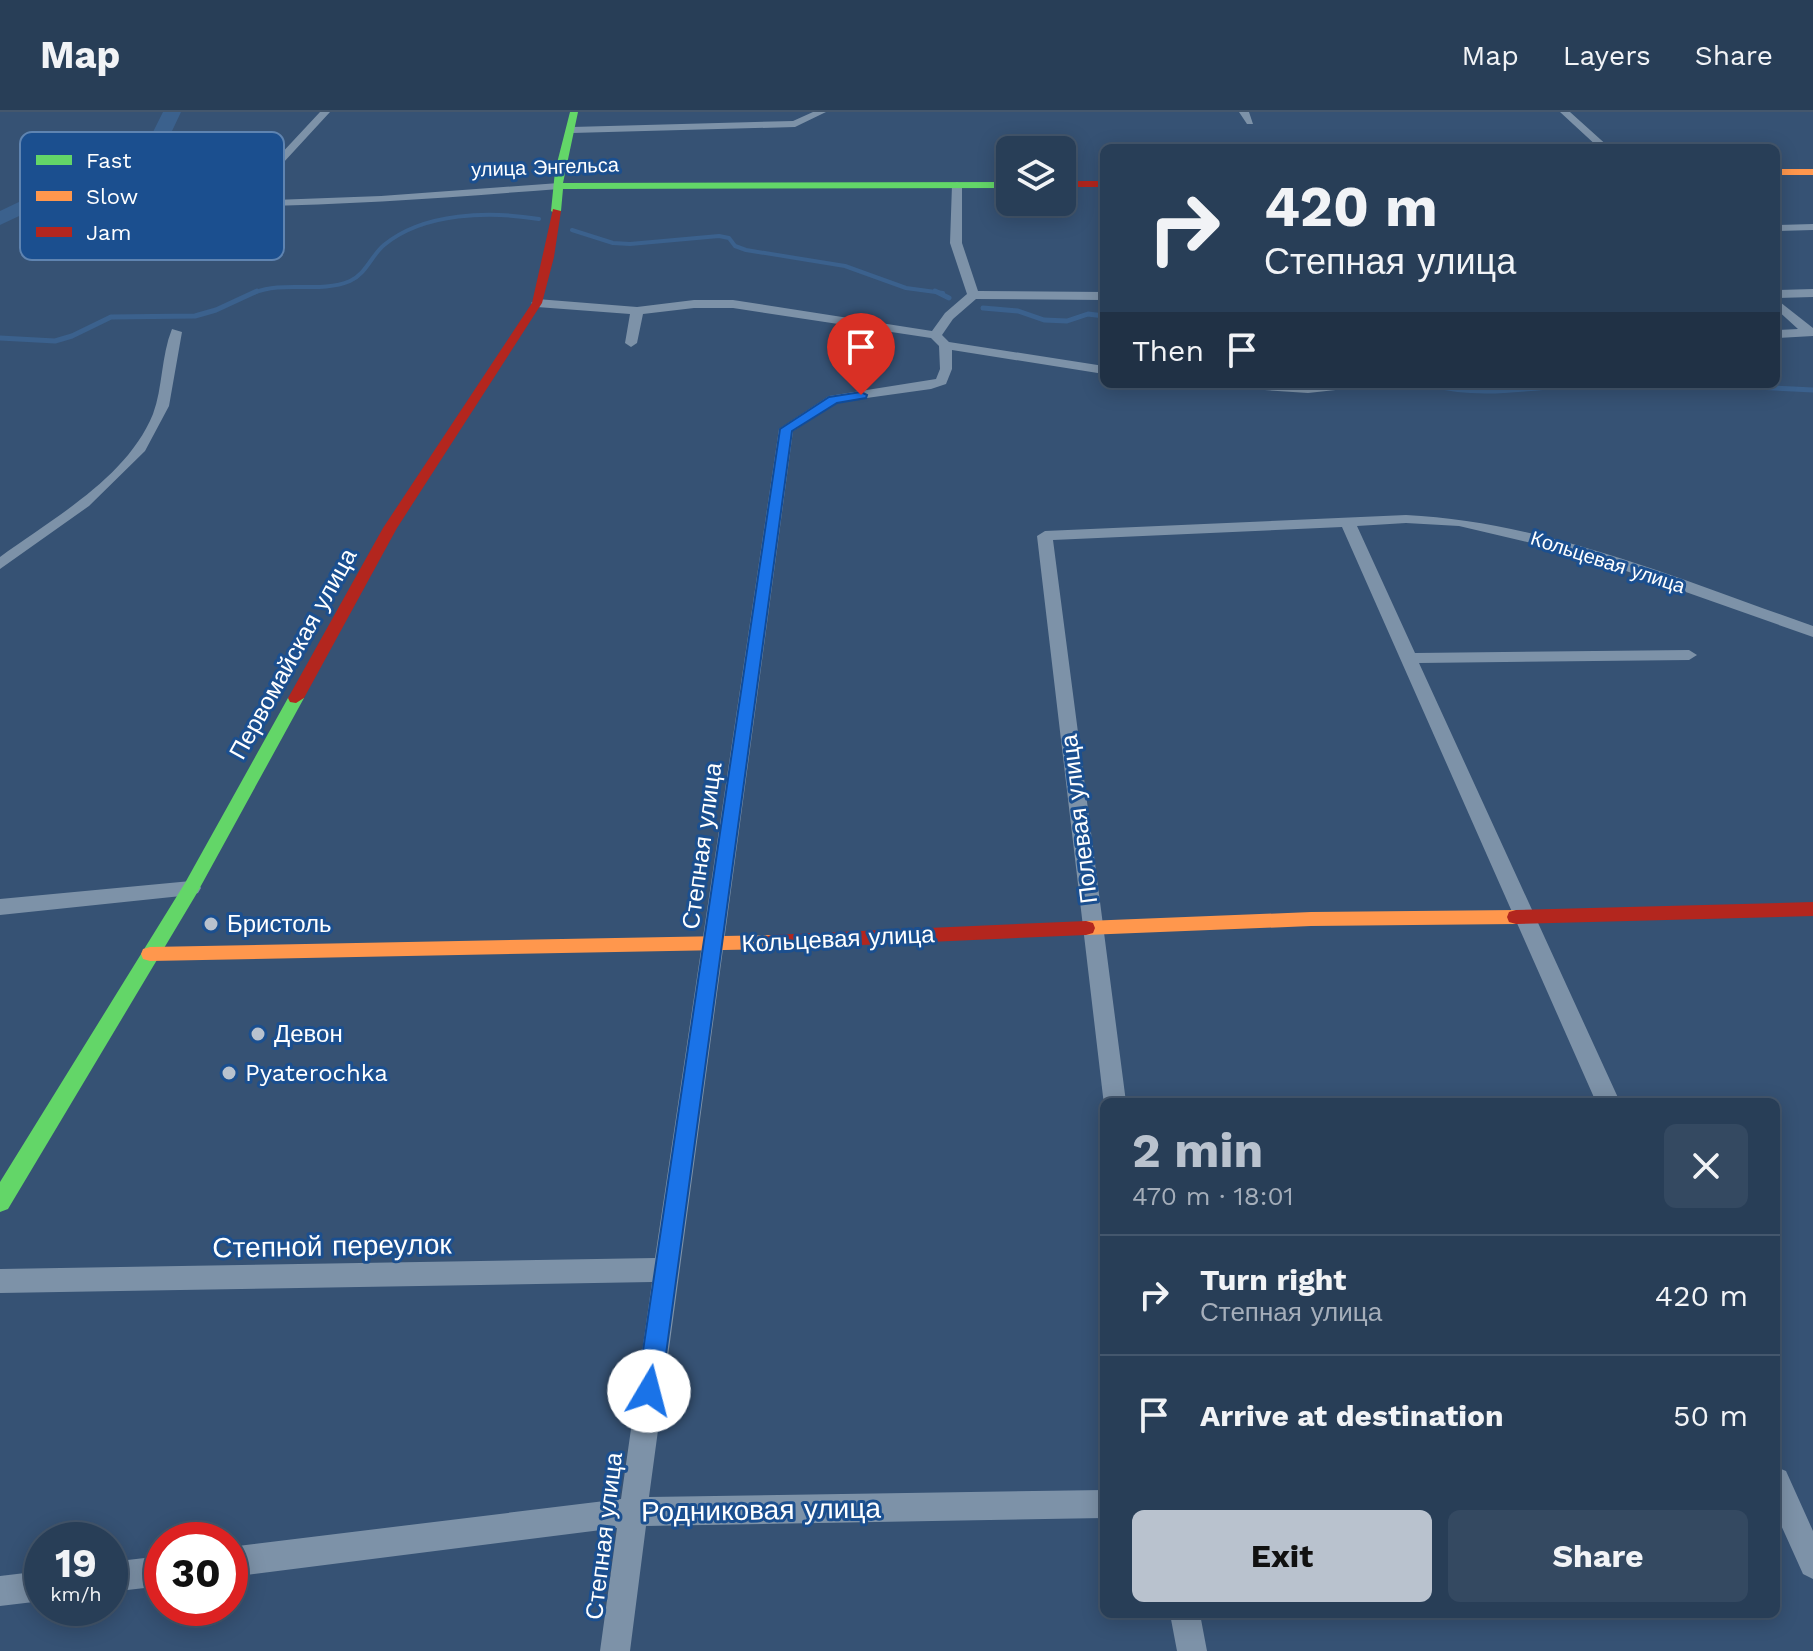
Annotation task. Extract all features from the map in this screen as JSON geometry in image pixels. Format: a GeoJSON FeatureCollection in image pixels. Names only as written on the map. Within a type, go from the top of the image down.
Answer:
{"type":"FeatureCollection","features":[{"type":"Feature","properties":{"kind":"street"},"geometry":{"type":"LineString","coordinates":[[284,156],[325,112]]}},
{"type":"Feature","properties":{"kind":"street"},"geometry":{"type":"LineString","coordinates":[[573,121],[795,124],[821,112]]}},
{"type":"Feature","properties":{"kind":"street"},"geometry":{"type":"LineString","coordinates":[[1565,112],[1601,144]]}},
{"type":"Feature","properties":{"kind":"street","name":"Первомайская улица"},"geometry":{"type":"LineString","coordinates":[[0,1202],[191,888],[390,528],[537,303],[551,257],[559,186],[573,121]]}},
{"type":"Feature","properties":{"kind":"street"},"geometry":{"type":"LineString","coordinates":[[1780,172],[1813,172]]}},
{"type":"Feature","properties":{"kind":"street"},"geometry":{"type":"LineString","coordinates":[[1076,184],[1100,184]]}},
{"type":"Feature","properties":{"kind":"street"},"geometry":{"type":"LineString","coordinates":[[957,185],[956,243],[973,295]]}},
{"type":"Feature","properties":{"kind":"street","name":"улица Энгельса"},"geometry":{"type":"LineString","coordinates":[[284,202],[559,186],[996,185]]}},
{"type":"Feature","properties":{"kind":"street"},"geometry":{"type":"LineString","coordinates":[[1780,228],[1813,227]]}},
{"type":"Feature","properties":{"kind":"street"},"geometry":{"type":"LineString","coordinates":[[1780,294],[1813,293]]}},
{"type":"Feature","properties":{"kind":"street"},"geometry":{"type":"LineString","coordinates":[[940,340],[949,316],[973,295],[1100,296]]}},
{"type":"Feature","properties":{"kind":"street"},"geometry":{"type":"LineString","coordinates":[[537,303],[637,311],[733,304],[1100,369]]}},
{"type":"Feature","properties":{"kind":"street"},"geometry":{"type":"LineString","coordinates":[[1780,306],[1811,333]]}},
{"type":"Feature","properties":{"kind":"street"},"geometry":{"type":"LineString","coordinates":[[631,343],[637,311]]}},
{"type":"Feature","properties":{"kind":"street"},"geometry":{"type":"LineString","coordinates":[[0,564],[78,506],[140,448],[163,404],[176,332]]}},
{"type":"Feature","properties":{"kind":"street"},"geometry":{"type":"LineString","coordinates":[[1780,334],[1811,333]]}},
{"type":"Feature","properties":{"kind":"street","name":"Степная улица"},"geometry":{"type":"LineString","coordinates":[[615,1651],[632,1512],[786,429],[834,399],[941,381],[946,369],[940,340]]}},
{"type":"Feature","properties":{"kind":"street"},"geometry":{"type":"LineString","coordinates":[[1293,388],[1317,388]]}},
{"type":"Feature","properties":{"kind":"street","name":"Кольцевая улица"},"geometry":{"type":"LineString","coordinates":[[1045,536],[1406,519],[1459,522],[1583,551],[1813,632]]}},
{"type":"Feature","properties":{"kind":"street"},"geometry":{"type":"LineString","coordinates":[[1348,523],[1606,1098]]}},
{"type":"Feature","properties":{"kind":"street","name":"Полевая улица"},"geometry":{"type":"LineString","coordinates":[[1045,536],[1113,1098]]}},
{"type":"Feature","properties":{"kind":"street"},"geometry":{"type":"LineString","coordinates":[[1408,658],[1689,655]]}},
{"type":"Feature","properties":{"kind":"street"},"geometry":{"type":"LineString","coordinates":[[0,907],[191,888]]}},
{"type":"Feature","properties":{"kind":"street","name":"Кольцевая улица"},"geometry":{"type":"LineString","coordinates":[[150,954],[715,944],[1311,919],[1812,911]]}},
{"type":"Feature","properties":{"kind":"street","name":"Степной переулок"},"geometry":{"type":"LineString","coordinates":[[0,1281],[666,1270]]}},
{"type":"Feature","properties":{"kind":"street"},"geometry":{"type":"LineString","coordinates":[[1780,1490],[1813,1564]]}},
{"type":"Feature","properties":{"kind":"street","name":"Родниковая улица"},"geometry":{"type":"LineString","coordinates":[[248,1560],[632,1512],[1100,1504]]}},
{"type":"Feature","properties":{"kind":"street"},"geometry":{"type":"LineString","coordinates":[[0,1591],[24,1588]]}},
{"type":"Feature","properties":{"kind":"street"},"geometry":{"type":"LineString","coordinates":[[1186,1618],[1192,1651]]}},
{"type":"Feature","properties":{"kind":"waterway"},"geometry":{"type":"LineString","coordinates":[[163,132],[172,112]]}},
{"type":"Feature","properties":{"kind":"waterway"},"geometry":{"type":"LineString","coordinates":[[0,219],[20,209]]}},
{"type":"Feature","properties":{"kind":"waterway"},"geometry":{"type":"LineString","coordinates":[[253,293],[277,287],[326,287],[350,281],[360,274],[384,245],[400,234],[438,220],[479,215],[539,219]]}},
{"type":"Feature","properties":{"kind":"waterway"},"geometry":{"type":"LineString","coordinates":[[572,230],[613,243],[630,244],[719,236],[729,238],[735,246],[746,250],[845,266],[906,288],[938,292]]}},
{"type":"Feature","properties":{"kind":"waterway"},"geometry":{"type":"LineString","coordinates":[[0,338],[55,341],[111,317],[195,316],[257,291]]}},
{"type":"Feature","properties":{"kind":"waterway"},"geometry":{"type":"LineString","coordinates":[[938,292],[943,293]]}},
{"type":"Feature","properties":{"kind":"waterway"},"geometry":{"type":"LineString","coordinates":[[938,292],[949,298]]}},
{"type":"Feature","properties":{"kind":"waterway"},"geometry":{"type":"LineString","coordinates":[[983,308],[1018,311],[1044,320],[1067,321],[1088,314],[1100,316]]}},
{"type":"Feature","properties":{"kind":"waterway"},"geometry":{"type":"LineString","coordinates":[[1449,388],[1486,391],[1536,388]]}},
{"type":"Feature","properties":{"kind":"waterway"},"geometry":{"type":"LineString","coordinates":[[1773,388],[1813,390]]}},
{"type":"Feature","properties":{"kind":"traffic: fast"},"geometry":{"type":"LineString","coordinates":[[556,211],[560,171],[574,112]]}},
{"type":"Feature","properties":{"kind":"traffic: fast"},"geometry":{"type":"LineString","coordinates":[[559,186],[996,185]]}},
{"type":"Feature","properties":{"kind":"traffic: fast"},"geometry":{"type":"LineString","coordinates":[[0,1202],[191,888],[296,698]]}},
{"type":"Feature","properties":{"kind":"traffic: slow"},"geometry":{"type":"LineString","coordinates":[[1780,172],[1813,172]]}},
{"type":"Feature","properties":{"kind":"traffic: slow"},"geometry":{"type":"LineString","coordinates":[[1086,928],[1311,919],[1516,917]]}},
{"type":"Feature","properties":{"kind":"traffic: slow"},"geometry":{"type":"LineString","coordinates":[[150,954],[772,942]]}},
{"type":"Feature","properties":{"kind":"traffic: jam"},"geometry":{"type":"LineString","coordinates":[[1076,184],[1100,184]]}},
{"type":"Feature","properties":{"kind":"traffic: jam"},"geometry":{"type":"LineString","coordinates":[[296,698],[390,528],[537,303],[549,257],[556,211]]}},
{"type":"Feature","properties":{"kind":"traffic: jam"},"geometry":{"type":"LineString","coordinates":[[1516,917],[1813,909]]}},
{"type":"Feature","properties":{"kind":"traffic: jam"},"geometry":{"type":"LineString","coordinates":[[772,942],[1086,928]]}},
{"type":"Feature","properties":{"kind":"place","name":"Бристоль"},"geometry":{"type":"Point","coordinates":[211,924]}},
{"type":"Feature","properties":{"kind":"place","name":"Девон"},"geometry":{"type":"Point","coordinates":[258,1034]}},
{"type":"Feature","properties":{"kind":"place","name":"Pyaterochka"},"geometry":{"type":"Point","coordinates":[229,1073]}},
{"type":"Feature","properties":{"kind":"route"},"geometry":{"type":"LineString","coordinates":[[649,1391],[786,429],[834,399],[861,395]]}}]}
